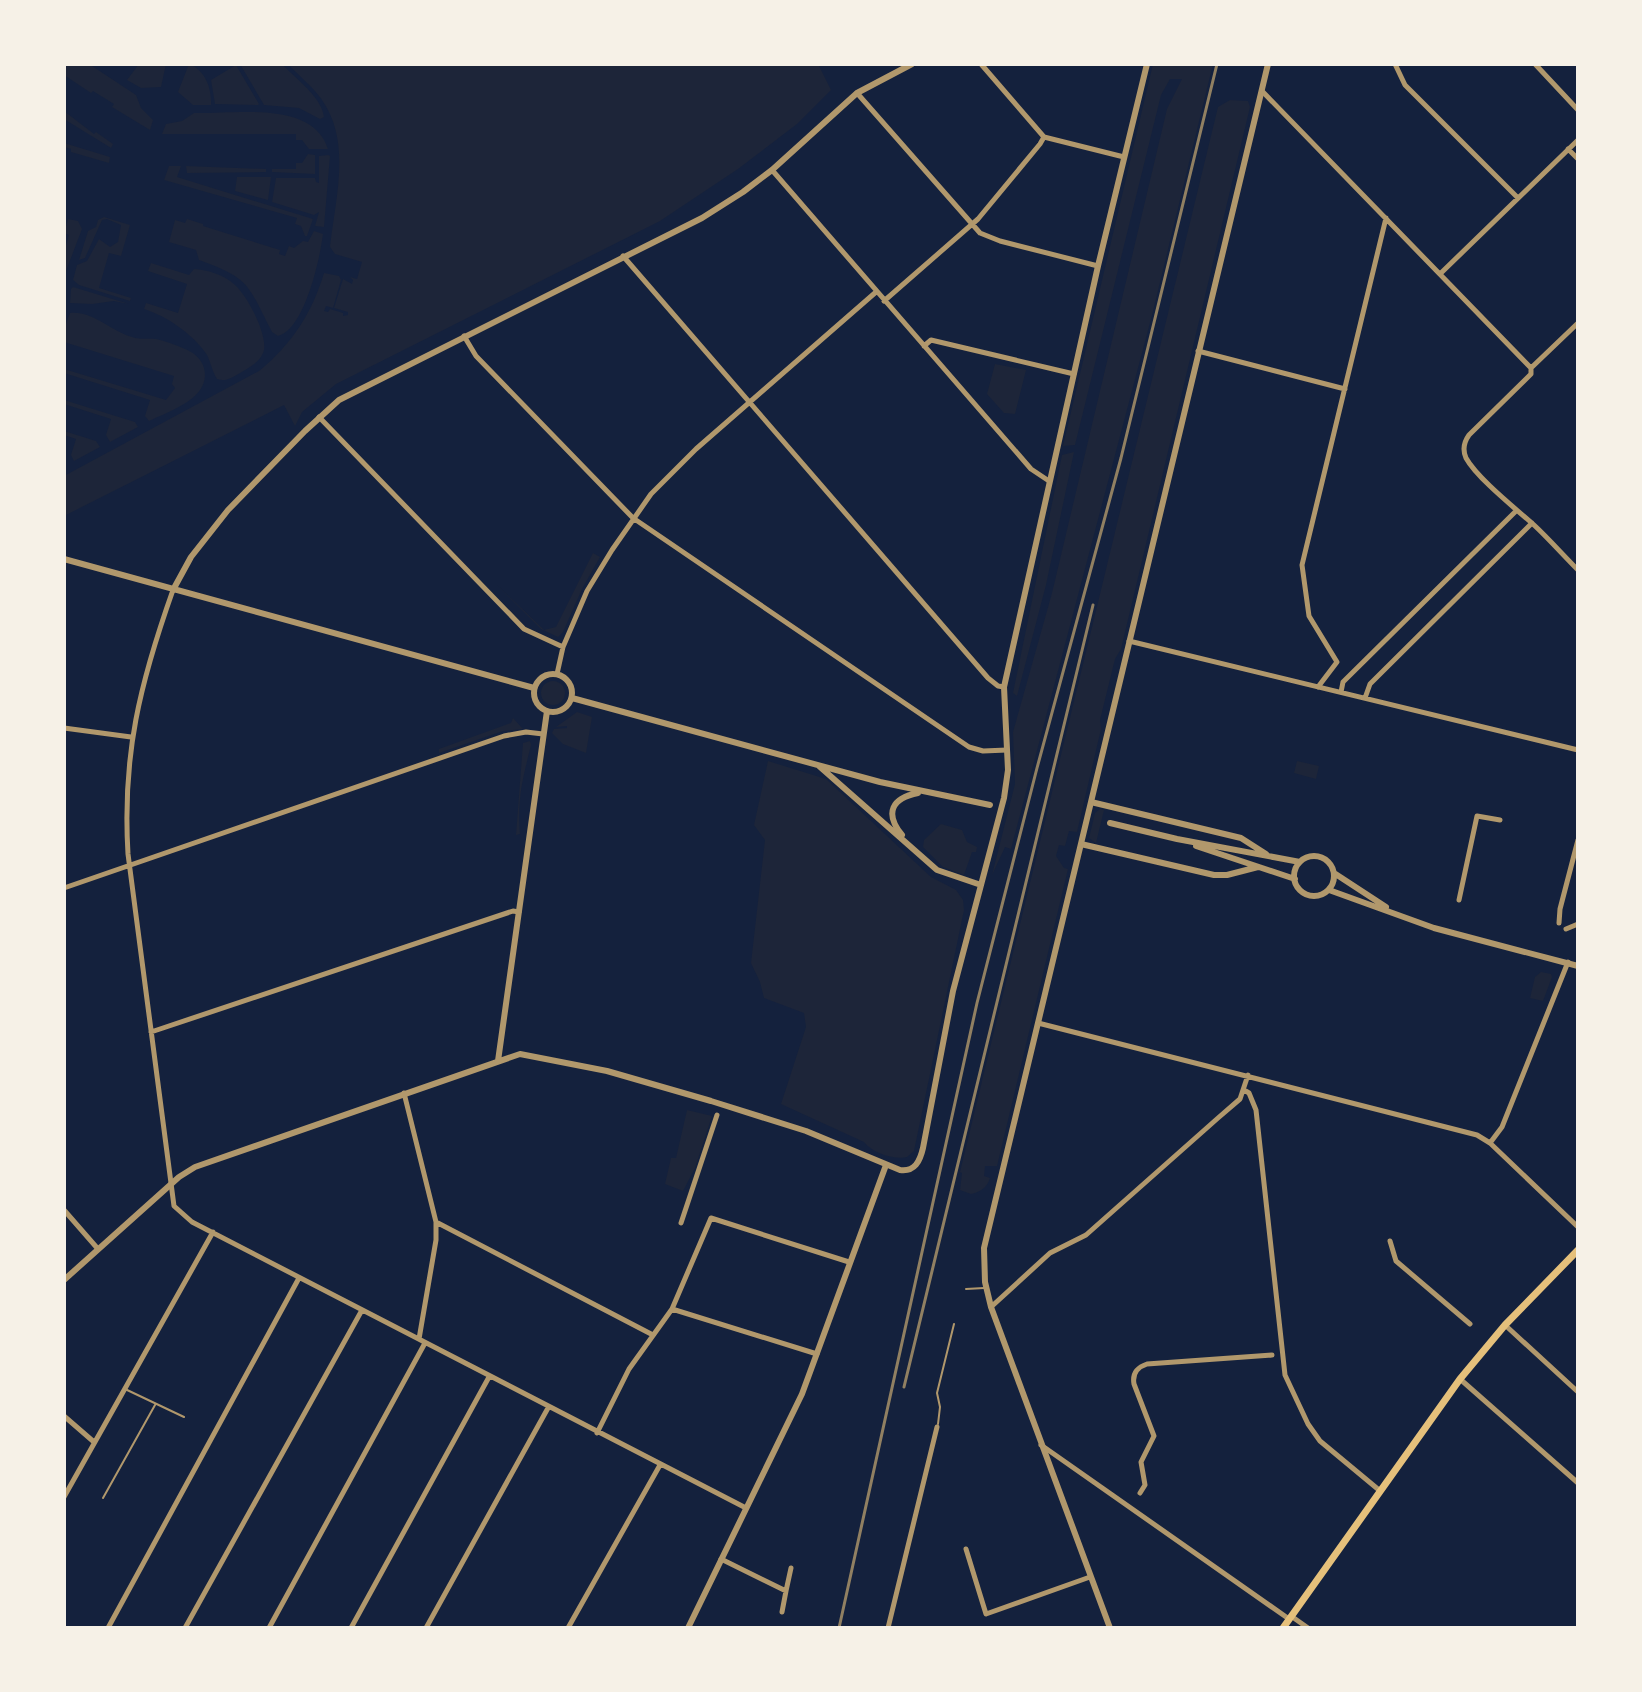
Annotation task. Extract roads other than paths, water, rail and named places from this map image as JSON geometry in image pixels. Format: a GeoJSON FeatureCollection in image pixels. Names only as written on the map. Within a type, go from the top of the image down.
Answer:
{"type":"FeatureCollection","features":[{"type":"Feature","properties":{"kind":"main road"},"geometry":{"type":"LineString","coordinates":[[1283,1628],[1460,1379],[1505,1325],[1578,1250]]}},
{"type":"Feature","properties":{"kind":"street"},"geometry":{"type":"LineString","coordinates":[[746,1508],[548,1408],[185,1219],[179,1213],[172,1198],[130,865],[126,816],[131,737],[155,640],[173,590],[191,557],[212,528],[319,417],[351,393],[702,218],[772,170],[857,93],[912,64]]}},
{"type":"Feature","properties":{"kind":"street"},"geometry":{"type":"LineString","coordinates":[[981,64],[1044,137],[1124,157]]}},
{"type":"Feature","properties":{"kind":"street"},"geometry":{"type":"LineString","coordinates":[[64,1280],[171,1184],[195,1167],[498,1061],[526,1055],[607,1071],[791,1126],[903,1170],[910,1169],[919,1161],[953,991],[1004,798],[1007,750],[1004,687],[1098,266],[1147,64]]}},
{"type":"Feature","properties":{"kind":"street"},"geometry":{"type":"LineString","coordinates":[[1110,1628],[991,1307],[986,1288],[984,1248],[1268,64]]}},
{"type":"Feature","properties":{"kind":"street"},"geometry":{"type":"LineString","coordinates":[[1395,64],[1405,85],[1518,198]]}},
{"type":"Feature","properties":{"kind":"street"},"geometry":{"type":"LineString","coordinates":[[1535,64],[1578,110]]}},
{"type":"Feature","properties":{"kind":"street"},"geometry":{"type":"LineString","coordinates":[[1261,91],[1531,368],[1531,374],[1473,430],[1464,447],[1467,459],[1578,570]]}},
{"type":"Feature","properties":{"kind":"street"},"geometry":{"type":"LineString","coordinates":[[857,93],[980,233],[1098,266]]}},
{"type":"Feature","properties":{"kind":"street"},"geometry":{"type":"LineString","coordinates":[[884,301],[972,225],[1044,137]]}},
{"type":"Feature","properties":{"kind":"street"},"geometry":{"type":"LineString","coordinates":[[1441,273],[1578,140]]}},
{"type":"Feature","properties":{"kind":"street"},"geometry":{"type":"LineString","coordinates":[[1568,149],[1578,159]]}},
{"type":"Feature","properties":{"kind":"street"},"geometry":{"type":"LineString","coordinates":[[772,170],[1031,469],[1049,481]]}},
{"type":"Feature","properties":{"kind":"street"},"geometry":{"type":"LineString","coordinates":[[1318,687],[1337,662],[1309,616],[1302,565],[1386,218]]}},
{"type":"Feature","properties":{"kind":"street"},"geometry":{"type":"LineString","coordinates":[[623,256],[988,678],[1004,687]]}},
{"type":"Feature","properties":{"kind":"street"},"geometry":{"type":"LineString","coordinates":[[557,674],[563,647],[587,591],[633,518],[668,476],[876,292]]}},
{"type":"Feature","properties":{"kind":"street"},"geometry":{"type":"LineString","coordinates":[[1531,368],[1578,323]]}},
{"type":"Feature","properties":{"kind":"street"},"geometry":{"type":"LineString","coordinates":[[464,336],[476,356],[633,518],[969,747],[983,751],[1007,750]]}},
{"type":"Feature","properties":{"kind":"street"},"geometry":{"type":"LineString","coordinates":[[924,346],[931,340],[1074,374]]}},
{"type":"Feature","properties":{"kind":"street"},"geometry":{"type":"LineString","coordinates":[[1198,351],[1345,389]]}},
{"type":"Feature","properties":{"kind":"street"},"geometry":{"type":"LineString","coordinates":[[319,417],[524,629],[563,647]]}},
{"type":"Feature","properties":{"kind":"street"},"geometry":{"type":"LineString","coordinates":[[1341,692],[1343,682],[1516,511]]}},
{"type":"Feature","properties":{"kind":"street"},"geometry":{"type":"LineString","coordinates":[[1365,698],[1370,684],[1532,523]]}},
{"type":"Feature","properties":{"kind":"street"},"geometry":{"type":"LineString","coordinates":[[64,559],[534,688]]}},
{"type":"Feature","properties":{"kind":"street"},"geometry":{"type":"LineString","coordinates":[[1129,641],[1578,750]]}},
{"type":"Feature","properties":{"kind":"street"},"geometry":{"type":"LineString","coordinates":[[557,674],[570,684],[572,698],[561,711],[547,711],[535,701],[534,688],[540,678],[557,674]]}},
{"type":"Feature","properties":{"kind":"street"},"geometry":{"type":"LineString","coordinates":[[572,698],[922,792],[990,805]]}},
{"type":"Feature","properties":{"kind":"street"},"geometry":{"type":"LineString","coordinates":[[498,1061],[547,711]]}},
{"type":"Feature","properties":{"kind":"street"},"geometry":{"type":"LineString","coordinates":[[64,728],[131,737]]}},
{"type":"Feature","properties":{"kind":"street"},"geometry":{"type":"LineString","coordinates":[[64,888],[504,736],[526,732],[543,734]]}},
{"type":"Feature","properties":{"kind":"street"},"geometry":{"type":"LineString","coordinates":[[816,764],[943,874],[981,885]]}},
{"type":"Feature","properties":{"kind":"street"},"geometry":{"type":"LineString","coordinates":[[910,845],[895,825],[893,809],[902,797],[922,792]]}},
{"type":"Feature","properties":{"kind":"street"},"geometry":{"type":"LineString","coordinates":[[1091,802],[1241,838],[1269,856]]}},
{"type":"Feature","properties":{"kind":"street"},"geometry":{"type":"LineString","coordinates":[[1459,900],[1476,815],[1500,820]]}},
{"type":"Feature","properties":{"kind":"street"},"geometry":{"type":"LineString","coordinates":[[1110,823],[1300,862]]}},
{"type":"Feature","properties":{"kind":"street"},"geometry":{"type":"LineString","coordinates":[[1177,839],[1295,879]]}},
{"type":"Feature","properties":{"kind":"street"},"geometry":{"type":"LineString","coordinates":[[1559,923],[1578,840]]}},
{"type":"Feature","properties":{"kind":"street"},"geometry":{"type":"LineString","coordinates":[[1081,844],[1214,875],[1258,867]]}},
{"type":"Feature","properties":{"kind":"street"},"geometry":{"type":"LineString","coordinates":[[1392,911],[1334,873],[1321,857],[1308,857],[1300,862],[1295,879],[1298,887],[1307,894],[1319,895],[1329,890],[1448,932],[1578,966]]}},
{"type":"Feature","properties":{"kind":"street"},"geometry":{"type":"LineString","coordinates":[[1329,890],[1334,873]]}},
{"type":"Feature","properties":{"kind":"street"},"geometry":{"type":"LineString","coordinates":[[151,1032],[513,911],[519,912]]}},
{"type":"Feature","properties":{"kind":"street"},"geometry":{"type":"LineString","coordinates":[[1566,929],[1578,924]]}},
{"type":"Feature","properties":{"kind":"street"},"geometry":{"type":"LineString","coordinates":[[1490,1143],[1502,1127],[1568,962]]}},
{"type":"Feature","properties":{"kind":"street"},"geometry":{"type":"LineString","coordinates":[[1038,1023],[1464,1130],[1490,1143],[1578,1227]]}},
{"type":"Feature","properties":{"kind":"street"},"geometry":{"type":"LineString","coordinates":[[991,1307],[1050,1253],[1086,1235],[1240,1099],[1248,1075]]}},
{"type":"Feature","properties":{"kind":"street"},"geometry":{"type":"LineString","coordinates":[[1244,1090],[1249,1093],[1256,1110],[1285,1375],[1308,1424],[1322,1444],[1379,1490]]}},
{"type":"Feature","properties":{"kind":"street"},"geometry":{"type":"LineString","coordinates":[[269,1628],[422,1341],[436,1222],[404,1093]]}},
{"type":"Feature","properties":{"kind":"street"},"geometry":{"type":"LineString","coordinates":[[681,1223],[717,1115]]}},
{"type":"Feature","properties":{"kind":"street"},"geometry":{"type":"LineString","coordinates":[[688,1628],[802,1394],[886,1165]]}},
{"type":"Feature","properties":{"kind":"street"},"geometry":{"type":"LineString","coordinates":[[64,1210],[98,1249]]}},
{"type":"Feature","properties":{"kind":"street"},"geometry":{"type":"LineString","coordinates":[[597,1433],[629,1369],[672,1309],[711,1218],[849,1262]]}},
{"type":"Feature","properties":{"kind":"street"},"geometry":{"type":"LineString","coordinates":[[436,1222],[653,1335]]}},
{"type":"Feature","properties":{"kind":"street"},"geometry":{"type":"LineString","coordinates":[[64,1497],[213,1232]]}},
{"type":"Feature","properties":{"kind":"street"},"geometry":{"type":"LineString","coordinates":[[1390,1241],[1396,1261],[1470,1324]]}},
{"type":"Feature","properties":{"kind":"street"},"geometry":{"type":"LineString","coordinates":[[108,1628],[300,1277]]}},
{"type":"Feature","properties":{"kind":"street"},"geometry":{"type":"LineString","coordinates":[[672,1309],[818,1354]]}},
{"type":"Feature","properties":{"kind":"street"},"geometry":{"type":"LineString","coordinates":[[185,1628],[362,1310]]}},
{"type":"Feature","properties":{"kind":"street"},"geometry":{"type":"LineString","coordinates":[[1505,1325],[1578,1392]]}},
{"type":"Feature","properties":{"kind":"street"},"geometry":{"type":"LineString","coordinates":[[1140,1493],[1145,1485],[1141,1462],[1154,1436],[1134,1384],[1133,1377],[1137,1370],[1147,1364],[1272,1355]]}},
{"type":"Feature","properties":{"kind":"street"},"geometry":{"type":"LineString","coordinates":[[351,1628],[489,1377]]}},
{"type":"Feature","properties":{"kind":"street"},"geometry":{"type":"LineString","coordinates":[[1460,1379],[1578,1483]]}},
{"type":"Feature","properties":{"kind":"street"},"geometry":{"type":"LineString","coordinates":[[426,1628],[548,1408]]}},
{"type":"Feature","properties":{"kind":"street"},"geometry":{"type":"LineString","coordinates":[[64,1416],[94,1442]]}},
{"type":"Feature","properties":{"kind":"street"},"geometry":{"type":"LineString","coordinates":[[888,1628],[937,1427]]}},
{"type":"Feature","properties":{"kind":"street"},"geometry":{"type":"LineString","coordinates":[[1040,1444],[1308,1628]]}},
{"type":"Feature","properties":{"kind":"street"},"geometry":{"type":"LineString","coordinates":[[568,1628],[660,1465]]}},
{"type":"Feature","properties":{"kind":"street"},"geometry":{"type":"LineString","coordinates":[[966,1549],[986,1614],[1090,1577]]}},
{"type":"Feature","properties":{"kind":"street"},"geometry":{"type":"LineString","coordinates":[[721,1559],[786,1591]]}},
{"type":"Feature","properties":{"kind":"street"},"geometry":{"type":"LineString","coordinates":[[782,1612],[791,1568]]}},
{"type":"Feature","properties":{"kind":"lane"},"geometry":{"type":"LineString","coordinates":[[966,1289],[986,1288]]}},
{"type":"Feature","properties":{"kind":"lane"},"geometry":{"type":"LineString","coordinates":[[937,1427],[940,1407],[937,1393],[954,1324]]}},
{"type":"Feature","properties":{"kind":"lane"},"geometry":{"type":"LineString","coordinates":[[124,1388],[184,1417]]}},
{"type":"Feature","properties":{"kind":"lane"},"geometry":{"type":"LineString","coordinates":[[103,1498],[155,1405]]}},
{"type":"Feature","properties":{"kind":"railway"},"geometry":{"type":"LineString","coordinates":[[839,1628],[977,1003],[1121,458],[1217,64]]}},
{"type":"Feature","properties":{"kind":"railway"},"geometry":{"type":"LineString","coordinates":[[904,1387],[1093,605]]}}]}
